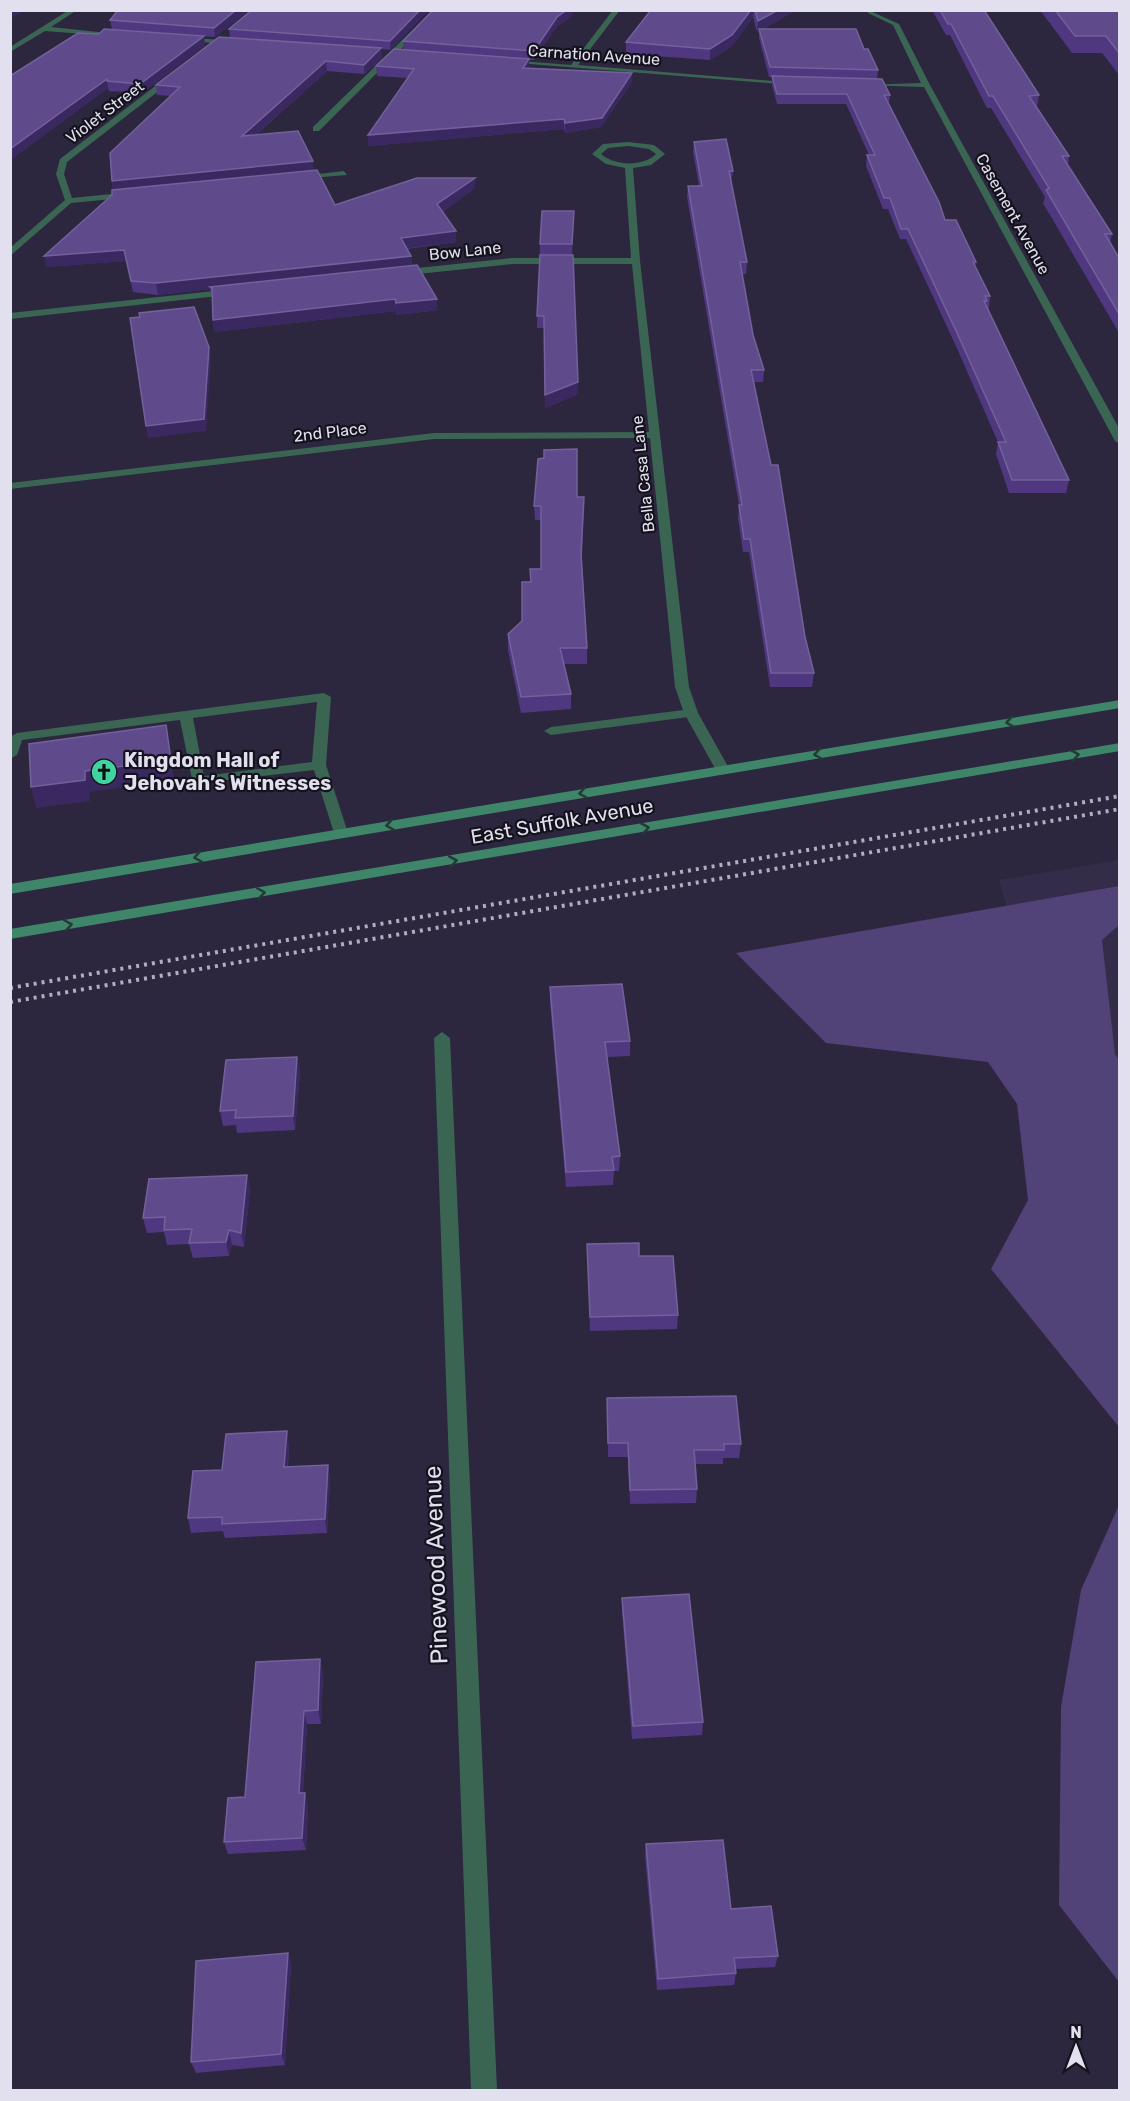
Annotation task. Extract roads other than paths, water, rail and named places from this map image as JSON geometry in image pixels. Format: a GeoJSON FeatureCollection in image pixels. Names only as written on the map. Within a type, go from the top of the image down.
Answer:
{"type":"FeatureCollection","features":[{"type":"Feature","properties":{"kind":"main road","name":"East Suffolk Avenue"},"geometry":{"type":"LineString","coordinates":[[10,889],[1119,704]]}},
{"type":"Feature","properties":{"kind":"main road","name":"East Suffolk Avenue"},"geometry":{"type":"LineString","coordinates":[[10,934],[1119,747]]}},
{"type":"Feature","properties":{"kind":"street"},"geometry":{"type":"LineString","coordinates":[[10,50],[74,10]]}},
{"type":"Feature","properties":{"kind":"street"},"geometry":{"type":"LineString","coordinates":[[316,129],[437,10]]}},
{"type":"Feature","properties":{"kind":"street"},"geometry":{"type":"LineString","coordinates":[[573,67],[616,10]]}},
{"type":"Feature","properties":{"kind":"street","name":"Casement Avenue"},"geometry":{"type":"LineString","coordinates":[[870,12],[897,24],[926,85],[1119,441]]}},
{"type":"Feature","properties":{"kind":"street"},"geometry":{"type":"LineString","coordinates":[[45,29],[137,36]]}},
{"type":"Feature","properties":{"kind":"street"},"geometry":{"type":"LineString","coordinates":[[208,49],[225,35]]}},
{"type":"Feature","properties":{"kind":"street"},"geometry":{"type":"LineString","coordinates":[[171,38],[240,43]]}},
{"type":"Feature","properties":{"kind":"street"},"geometry":{"type":"LineString","coordinates":[[380,53],[402,55]]}},
{"type":"Feature","properties":{"kind":"street","name":"Carnation Avenue"},"geometry":{"type":"LineString","coordinates":[[494,61],[806,84]]}},
{"type":"Feature","properties":{"kind":"street","name":"Violet Street"},"geometry":{"type":"LineString","coordinates":[[69,201],[60,174],[63,161],[181,70]]}},
{"type":"Feature","properties":{"kind":"street"},"geometry":{"type":"LineString","coordinates":[[851,85],[926,85]]}},
{"type":"Feature","properties":{"kind":"street"},"geometry":{"type":"LineString","coordinates":[[628,144],[651,147],[661,154],[652,162],[629,165],[606,162],[596,154],[606,146],[628,144]]}},
{"type":"Feature","properties":{"kind":"street","name":"Bella Casa Lane"},"geometry":{"type":"LineString","coordinates":[[629,165],[636,261],[682,687],[691,713],[723,770]]}},
{"type":"Feature","properties":{"kind":"street"},"geometry":{"type":"LineString","coordinates":[[287,178],[344,172]]}},
{"type":"Feature","properties":{"kind":"street"},"geometry":{"type":"LineString","coordinates":[[10,253],[69,201],[138,194]]}},
{"type":"Feature","properties":{"kind":"street","name":"Bow Lane"},"geometry":{"type":"LineString","coordinates":[[385,275],[512,261],[636,261]]}},
{"type":"Feature","properties":{"kind":"street"},"geometry":{"type":"LineString","coordinates":[[10,316],[244,290]]}},
{"type":"Feature","properties":{"kind":"street","name":"2nd Place"},"geometry":{"type":"LineString","coordinates":[[10,486],[434,436],[656,435]]}},
{"type":"Feature","properties":{"kind":"street"},"geometry":{"type":"LineString","coordinates":[[10,755],[17,737],[324,697],[319,765],[341,833]]}},
{"type":"Feature","properties":{"kind":"street"},"geometry":{"type":"LineString","coordinates":[[551,731],[691,713]]}},
{"type":"Feature","properties":{"kind":"street"},"geometry":{"type":"LineString","coordinates":[[186,715],[198,782],[319,765]]}},
{"type":"Feature","properties":{"kind":"street","name":"Pinewood Avenue"},"geometry":{"type":"LineString","coordinates":[[442,1038],[484,2091]]}},
{"type":"Feature","properties":{"kind":"railway"},"geometry":{"type":"LineString","coordinates":[[10,988],[1120,796]]}},
{"type":"Feature","properties":{"kind":"railway"},"geometry":{"type":"LineString","coordinates":[[10,1002],[1120,809]]}},
{"type":"Feature","properties":{"kind":"place","name":"Kingdom Hall of Jehovah’s Witnesses"},"geometry":{"type":"Point","coordinates":[104,772]}}]}
